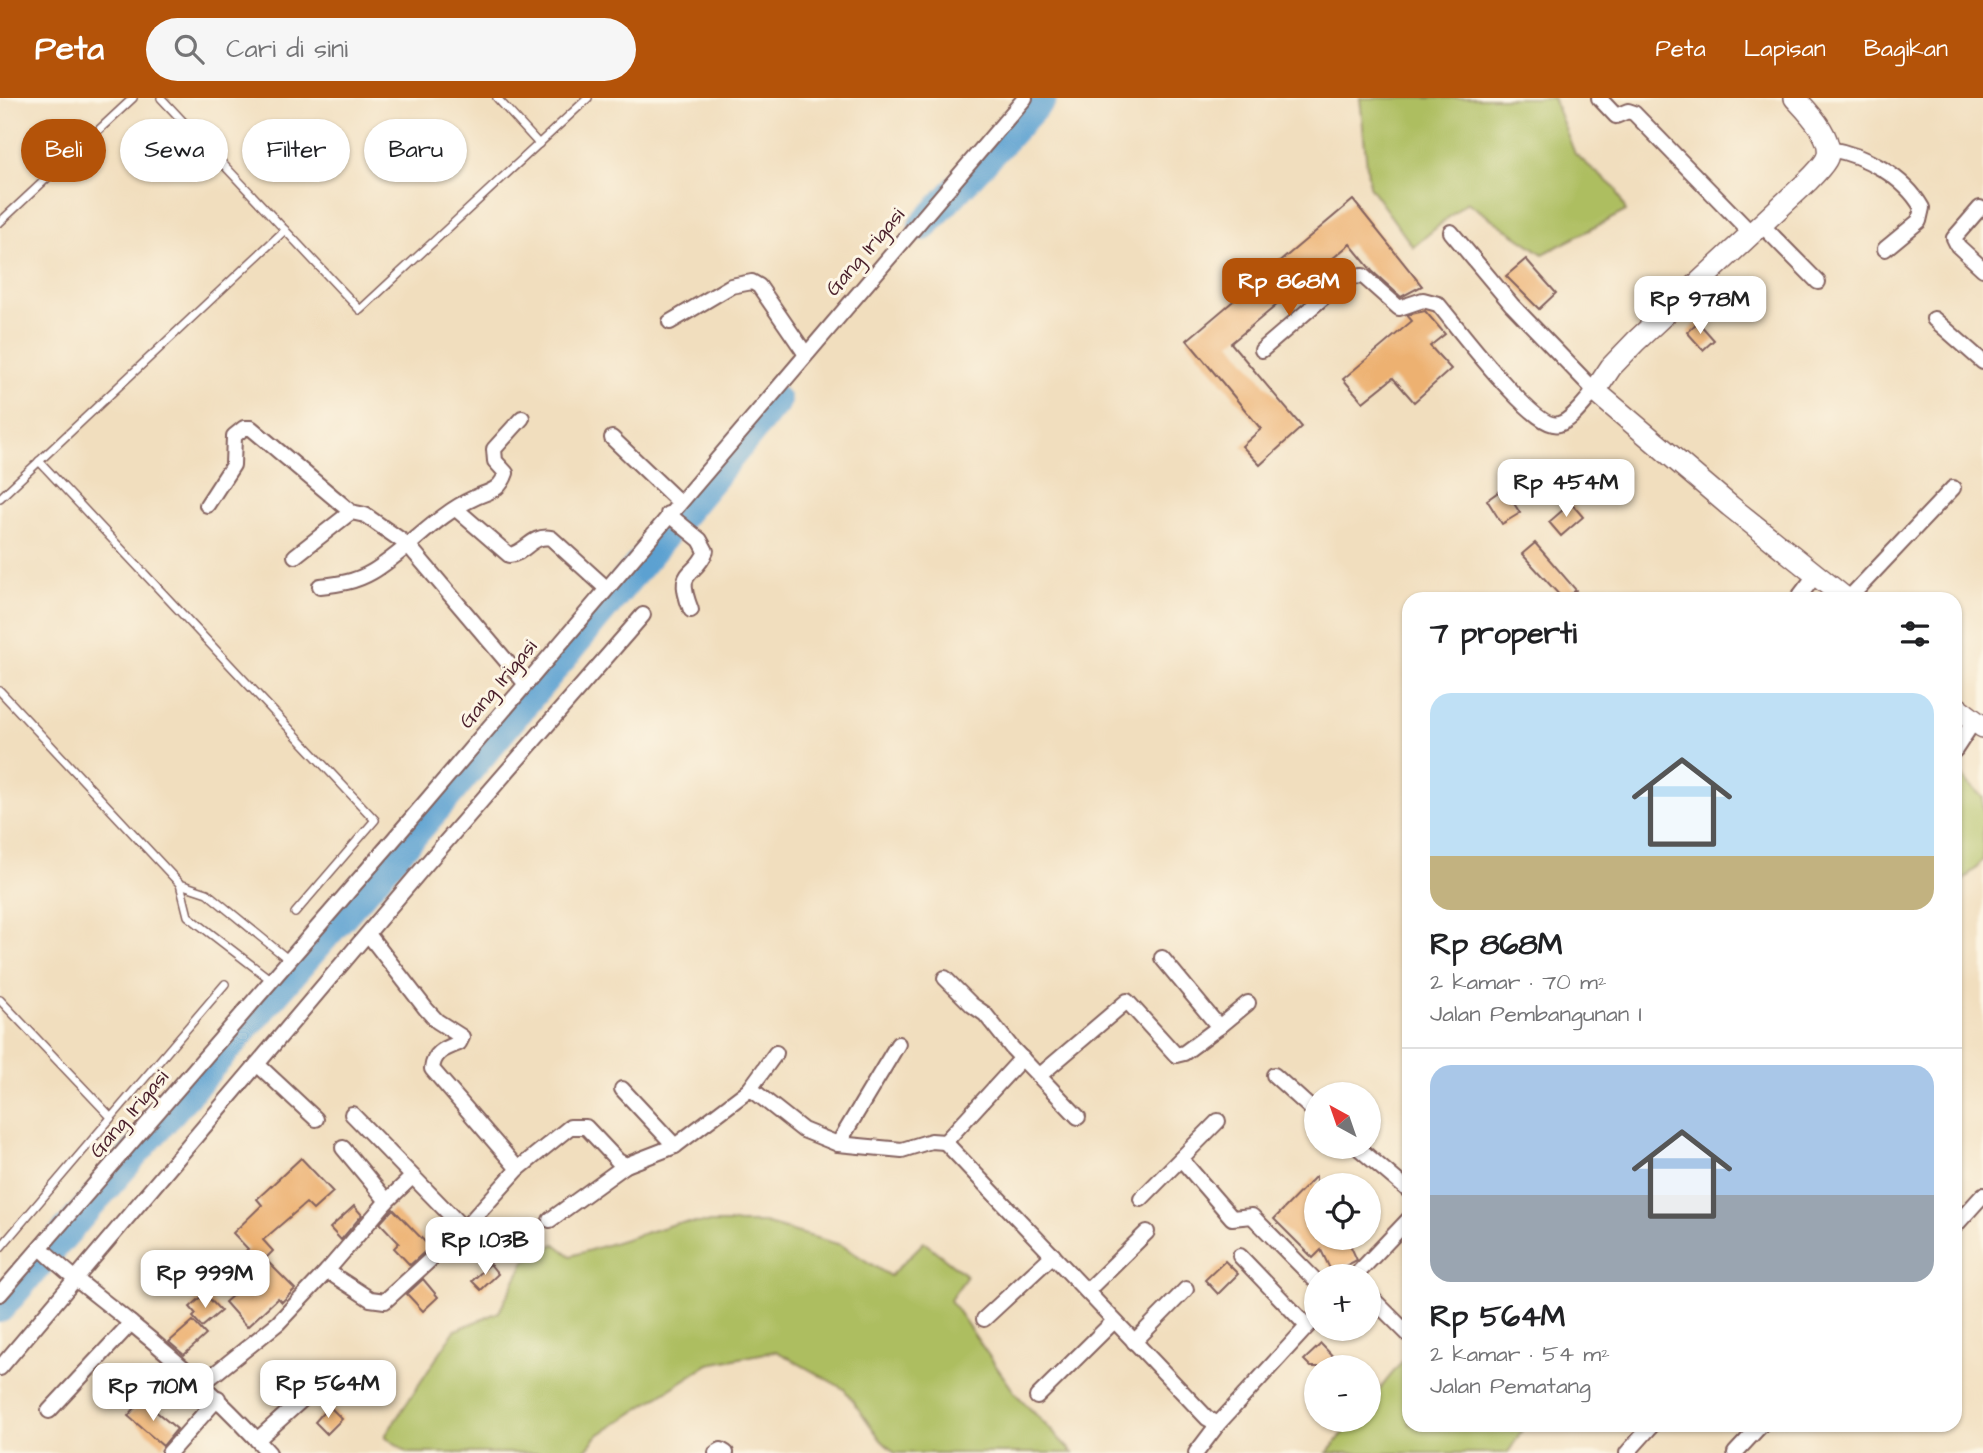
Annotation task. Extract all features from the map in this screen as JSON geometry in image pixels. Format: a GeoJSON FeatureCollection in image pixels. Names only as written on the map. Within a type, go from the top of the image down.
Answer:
{"type":"FeatureCollection","features":[{"type":"Feature","properties":{"kind":"street","name":"Gang Irigasi"},"geometry":{"type":"LineString","coordinates":[[0,1294],[43,1250],[1025,98]]}},
{"type":"Feature","properties":{"kind":"street"},"geometry":{"type":"LineString","coordinates":[[1599,98],[1616,116],[1628,111],[1634,113],[1756,229],[1818,282]]}},
{"type":"Feature","properties":{"kind":"street"},"geometry":{"type":"LineString","coordinates":[[1262,350],[1340,283],[1358,275],[1370,280],[1399,308],[1423,300],[1438,304],[1526,408],[1546,424],[1557,425],[1567,420],[1595,391],[1611,367],[1636,341],[1808,181],[1826,160],[1829,149],[1826,138],[1795,98]]}},
{"type":"Feature","properties":{"kind":"street"},"geometry":{"type":"LineString","coordinates":[[1829,149],[1851,153],[1882,168],[1922,208],[1919,221],[1885,249]]}},
{"type":"Feature","properties":{"kind":"street"},"geometry":{"type":"LineString","coordinates":[[1980,208],[1954,238],[1958,246],[1983,269]]}},
{"type":"Feature","properties":{"kind":"street"},"geometry":{"type":"LineString","coordinates":[[1451,232],[1512,305],[1595,391],[1730,506],[1840,592]]}},
{"type":"Feature","properties":{"kind":"street"},"geometry":{"type":"LineString","coordinates":[[670,323],[731,286],[752,282],[759,286],[805,354]]}},
{"type":"Feature","properties":{"kind":"street"},"geometry":{"type":"LineString","coordinates":[[1934,319],[1981,355]]}},
{"type":"Feature","properties":{"kind":"street"},"geometry":{"type":"LineString","coordinates":[[320,586],[346,584],[371,573],[456,509],[475,497],[489,495],[503,482],[506,473],[495,461],[494,449],[522,418]]}},
{"type":"Feature","properties":{"kind":"street"},"geometry":{"type":"LineString","coordinates":[[207,505],[233,465],[234,436],[244,428],[251,428],[351,512],[365,515],[408,545],[525,683]]}},
{"type":"Feature","properties":{"kind":"street"},"geometry":{"type":"LineString","coordinates":[[612,438],[679,502]]}},
{"type":"Feature","properties":{"kind":"street"},"geometry":{"type":"LineString","coordinates":[[1853,592],[1953,488]]}},
{"type":"Feature","properties":{"kind":"street"},"geometry":{"type":"LineString","coordinates":[[456,509],[509,555],[515,554],[536,539],[551,538],[606,588]]}},
{"type":"Feature","properties":{"kind":"street"},"geometry":{"type":"LineString","coordinates":[[295,556],[351,512]]}},
{"type":"Feature","properties":{"kind":"street"},"geometry":{"type":"LineString","coordinates":[[670,516],[692,534],[706,551],[687,573],[685,590],[691,610]]}},
{"type":"Feature","properties":{"kind":"street"},"geometry":{"type":"LineString","coordinates":[[1803,592],[1817,573]]}},
{"type":"Feature","properties":{"kind":"street"},"geometry":{"type":"LineString","coordinates":[[0,1368],[70,1275],[257,1064],[643,615]]}},
{"type":"Feature","properties":{"kind":"street"},"geometry":{"type":"LineString","coordinates":[[1962,711],[1978,724],[1962,742]]}},
{"type":"Feature","properties":{"kind":"street"},"geometry":{"type":"LineString","coordinates":[[368,934],[426,1009],[437,1021],[462,1037],[459,1043],[440,1051],[433,1060],[432,1069],[518,1169]]}},
{"type":"Feature","properties":{"kind":"street"},"geometry":{"type":"LineString","coordinates":[[1162,958],[1219,1027]]}},
{"type":"Feature","properties":{"kind":"street"},"geometry":{"type":"LineString","coordinates":[[945,978],[985,1014],[1078,1117]]}},
{"type":"Feature","properties":{"kind":"street"},"geometry":{"type":"LineString","coordinates":[[1039,1076],[1127,1001],[1176,1055],[1184,1053],[1248,1003]]}},
{"type":"Feature","properties":{"kind":"street"},"geometry":{"type":"LineString","coordinates":[[838,1144],[898,1044]]}},
{"type":"Feature","properties":{"kind":"street"},"geometry":{"type":"LineString","coordinates":[[550,1220],[626,1165],[675,1146],[749,1090],[776,1053]]}},
{"type":"Feature","properties":{"kind":"street"},"geometry":{"type":"LineString","coordinates":[[945,1142],[1022,1058]]}},
{"type":"Feature","properties":{"kind":"street"},"geometry":{"type":"LineString","coordinates":[[257,1064],[316,1118]]}},
{"type":"Feature","properties":{"kind":"street"},"geometry":{"type":"LineString","coordinates":[[1274,1075],[1304,1102]]}},
{"type":"Feature","properties":{"kind":"street"},"geometry":{"type":"LineString","coordinates":[[622,1089],[675,1146]]}},
{"type":"Feature","properties":{"kind":"street"},"geometry":{"type":"LineString","coordinates":[[749,1090],[755,1091],[803,1130],[838,1144],[902,1150],[931,1141],[945,1142],[1207,1418],[1218,1424]]}},
{"type":"Feature","properties":{"kind":"street"},"geometry":{"type":"LineString","coordinates":[[352,1114],[464,1229]]}},
{"type":"Feature","properties":{"kind":"street"},"geometry":{"type":"LineString","coordinates":[[1141,1199],[1218,1121]]}},
{"type":"Feature","properties":{"kind":"street"},"geometry":{"type":"LineString","coordinates":[[327,1271],[370,1299],[385,1301],[464,1229],[518,1169],[570,1127],[586,1127],[618,1161],[626,1165]]}},
{"type":"Feature","properties":{"kind":"street"},"geometry":{"type":"LineString","coordinates":[[343,1148],[387,1201]]}},
{"type":"Feature","properties":{"kind":"street"},"geometry":{"type":"LineString","coordinates":[[1181,1159],[1232,1218],[1252,1216],[1304,1269]]}},
{"type":"Feature","properties":{"kind":"street"},"geometry":{"type":"LineString","coordinates":[[1371,1159],[1402,1185]]}},
{"type":"Feature","properties":{"kind":"street"},"geometry":{"type":"LineString","coordinates":[[202,1384],[278,1323],[387,1201],[412,1177]]}},
{"type":"Feature","properties":{"kind":"street"},"geometry":{"type":"LineString","coordinates":[[1962,1217],[1983,1195]]}},
{"type":"Feature","properties":{"kind":"street"},"geometry":{"type":"LineString","coordinates":[[1366,1264],[1402,1226]]}},
{"type":"Feature","properties":{"kind":"street"},"geometry":{"type":"LineString","coordinates":[[1087,1291],[1147,1232]]}},
{"type":"Feature","properties":{"kind":"street"},"geometry":{"type":"LineString","coordinates":[[43,1250],[218,1398],[269,1453]]}},
{"type":"Feature","properties":{"kind":"street"},"geometry":{"type":"LineString","coordinates":[[984,1319],[1053,1255]]}},
{"type":"Feature","properties":{"kind":"street"},"geometry":{"type":"LineString","coordinates":[[1240,1256],[1304,1314]]}},
{"type":"Feature","properties":{"kind":"street"},"geometry":{"type":"LineString","coordinates":[[1135,1342],[1186,1289]]}},
{"type":"Feature","properties":{"kind":"street"},"geometry":{"type":"LineString","coordinates":[[1381,1307],[1402,1328]]}},
{"type":"Feature","properties":{"kind":"street"},"geometry":{"type":"LineString","coordinates":[[1037,1397],[1114,1321]]}},
{"type":"Feature","properties":{"kind":"street"},"geometry":{"type":"LineString","coordinates":[[49,1411],[131,1323]]}},
{"type":"Feature","properties":{"kind":"street"},"geometry":{"type":"LineString","coordinates":[[1196,1453],[1218,1424],[1304,1330]]}},
{"type":"Feature","properties":{"kind":"street"},"geometry":{"type":"LineString","coordinates":[[257,1440],[314,1389]]}},
{"type":"Feature","properties":{"kind":"street"},"geometry":{"type":"LineString","coordinates":[[169,1453],[218,1398]]}},
{"type":"Feature","properties":{"kind":"street"},"geometry":{"type":"LineString","coordinates":[[1628,1453],[1646,1432]]}},
{"type":"Feature","properties":{"kind":"street"},"geometry":{"type":"LineString","coordinates":[[1735,1453],[1755,1432]]}},
{"type":"Feature","properties":{"kind":"street"},"geometry":{"type":"LineString","coordinates":[[716,1453],[721,1450],[726,1453]]}},
{"type":"Feature","properties":{"kind":"lane"},"geometry":{"type":"LineString","coordinates":[[0,222],[133,98]]}},
{"type":"Feature","properties":{"kind":"lane"},"geometry":{"type":"LineString","coordinates":[[160,98],[360,310],[588,98]]}},
{"type":"Feature","properties":{"kind":"lane"},"geometry":{"type":"LineString","coordinates":[[497,98],[539,144]]}},
{"type":"Feature","properties":{"kind":"lane"},"geometry":{"type":"LineString","coordinates":[[0,498],[285,230]]}},
{"type":"Feature","properties":{"kind":"lane"},"geometry":{"type":"LineString","coordinates":[[39,461],[375,820],[295,913]]}},
{"type":"Feature","properties":{"kind":"lane"},"geometry":{"type":"LineString","coordinates":[[0,691],[180,884],[207,893],[289,960]]}},
{"type":"Feature","properties":{"kind":"lane"},"geometry":{"type":"LineString","coordinates":[[180,884],[188,916],[272,981]]}},
{"type":"Feature","properties":{"kind":"lane"},"geometry":{"type":"LineString","coordinates":[[0,1248],[225,984]]}},
{"type":"Feature","properties":{"kind":"lane"},"geometry":{"type":"LineString","coordinates":[[0,1000],[111,1117]]}},
{"type":"Feature","properties":{"kind":"green space"},"geometry":{"type":"Polygon","coordinates":[[[1360,98],[1553,98],[1575,154],[1616,189],[1626,211],[1543,254],[1467,202],[1413,247],[1369,186],[1360,98]]]}},
{"type":"Feature","properties":{"kind":"green space"},"geometry":{"type":"Polygon","coordinates":[[[1962,776],[1983,798],[1983,860],[1962,882],[1962,776]]]}},
{"type":"Feature","properties":{"kind":"green space"},"geometry":{"type":"Polygon","coordinates":[[[677,1223],[764,1223],[841,1245],[890,1276],[924,1242],[967,1276],[950,1300],[1015,1393],[1073,1453],[895,1453],[881,1440],[844,1389],[776,1351],[709,1364],[597,1436],[583,1453],[408,1453],[385,1436],[455,1330],[499,1312],[525,1261],[555,1244],[571,1256],[677,1223]]]}},
{"type":"Feature","properties":{"kind":"green space"},"geometry":{"type":"Polygon","coordinates":[[[1402,1362],[1402,1432],[1521,1432],[1508,1453],[1327,1453],[1344,1432],[1381,1432],[1381,1387],[1402,1362]]]}},
{"type":"Feature","properties":{"kind":"building"},"geometry":{"type":"Polygon","coordinates":[[[1353,200],[1422,286],[1401,297],[1372,271],[1350,244],[1231,343],[1302,427],[1260,465],[1242,446],[1261,429],[1187,340],[1353,200]]]}},
{"type":"Feature","properties":{"kind":"building"},"geometry":{"type":"Polygon","coordinates":[[[1526,259],[1556,293],[1539,309],[1506,276],[1526,259]]]}},
{"type":"Feature","properties":{"kind":"building"},"geometry":{"type":"Polygon","coordinates":[[[1425,311],[1445,334],[1430,346],[1451,369],[1414,402],[1393,378],[1363,402],[1343,379],[1412,321],[1407,315],[1425,311]]]}},
{"type":"Feature","properties":{"kind":"building"},"geometry":{"type":"Polygon","coordinates":[[[1698,322],[1714,340],[1703,350],[1687,332],[1698,322]]]}},
{"type":"Feature","properties":{"kind":"building"},"geometry":{"type":"Polygon","coordinates":[[[1557,470],[1568,481],[1551,492],[1543,484],[1557,470]]]}},
{"type":"Feature","properties":{"kind":"building"},"geometry":{"type":"Polygon","coordinates":[[[1504,488],[1520,513],[1502,524],[1487,500],[1504,488]]]}},
{"type":"Feature","properties":{"kind":"building"},"geometry":{"type":"Polygon","coordinates":[[[1571,503],[1583,517],[1561,536],[1549,522],[1571,503]]]}},
{"type":"Feature","properties":{"kind":"building"},"geometry":{"type":"Polygon","coordinates":[[[1535,543],[1576,590],[1557,592],[1522,554],[1535,543]]]}},
{"type":"Feature","properties":{"kind":"building"},"geometry":{"type":"Polygon","coordinates":[[[301,1158],[333,1192],[313,1210],[306,1203],[263,1240],[273,1251],[265,1259],[295,1289],[282,1302],[278,1298],[247,1327],[225,1302],[240,1289],[223,1271],[248,1249],[233,1233],[262,1205],[257,1199],[301,1158]]]}},
{"type":"Feature","properties":{"kind":"building"},"geometry":{"type":"Polygon","coordinates":[[[1304,1188],[1304,1249],[1274,1219],[1304,1188]]]}},
{"type":"Feature","properties":{"kind":"building"},"geometry":{"type":"Polygon","coordinates":[[[354,1206],[362,1215],[341,1240],[330,1228],[354,1206]]]}},
{"type":"Feature","properties":{"kind":"building"},"geometry":{"type":"Polygon","coordinates":[[[393,1209],[430,1247],[410,1265],[394,1248],[399,1243],[380,1223],[393,1209]]]}},
{"type":"Feature","properties":{"kind":"building"},"geometry":{"type":"Polygon","coordinates":[[[1305,1250],[1321,1250],[1313,1258],[1305,1250]]]}},
{"type":"Feature","properties":{"kind":"building"},"geometry":{"type":"Polygon","coordinates":[[[1321,1250],[1352,1250],[1357,1260],[1349,1264],[1328,1264],[1321,1250]]]}},
{"type":"Feature","properties":{"kind":"building"},"geometry":{"type":"Polygon","coordinates":[[[1225,1261],[1238,1274],[1218,1294],[1205,1280],[1225,1261]]]}},
{"type":"Feature","properties":{"kind":"building"},"geometry":{"type":"Polygon","coordinates":[[[490,1264],[498,1274],[481,1290],[472,1281],[490,1264]]]}},
{"type":"Feature","properties":{"kind":"building"},"geometry":{"type":"Polygon","coordinates":[[[423,1279],[438,1297],[423,1311],[407,1294],[423,1279]]]}},
{"type":"Feature","properties":{"kind":"building"},"geometry":{"type":"Polygon","coordinates":[[[205,1294],[221,1311],[202,1327],[193,1317],[196,1314],[190,1307],[205,1294]]]}},
{"type":"Feature","properties":{"kind":"building"},"geometry":{"type":"Polygon","coordinates":[[[193,1321],[206,1335],[184,1355],[169,1342],[193,1321]]]}},
{"type":"Feature","properties":{"kind":"building"},"geometry":{"type":"Polygon","coordinates":[[[1321,1344],[1332,1355],[1309,1355],[1321,1344]]]}},
{"type":"Feature","properties":{"kind":"building"},"geometry":{"type":"Polygon","coordinates":[[[291,1376],[302,1387],[284,1403],[273,1391],[291,1376]]]}},
{"type":"Feature","properties":{"kind":"building"},"geometry":{"type":"Polygon","coordinates":[[[142,1400],[177,1429],[163,1446],[128,1416],[142,1400]]]}},
{"type":"Feature","properties":{"kind":"building"},"geometry":{"type":"Polygon","coordinates":[[[329,1406],[342,1419],[327,1434],[315,1422],[329,1406]]]}},
{"type":"Feature","properties":{"kind":"waterway"},"geometry":{"type":"LineString","coordinates":[[923,226],[1042,98]]}},
{"type":"Feature","properties":{"kind":"waterway"},"geometry":{"type":"LineString","coordinates":[[0,1308],[447,796],[776,401]]}}]}
